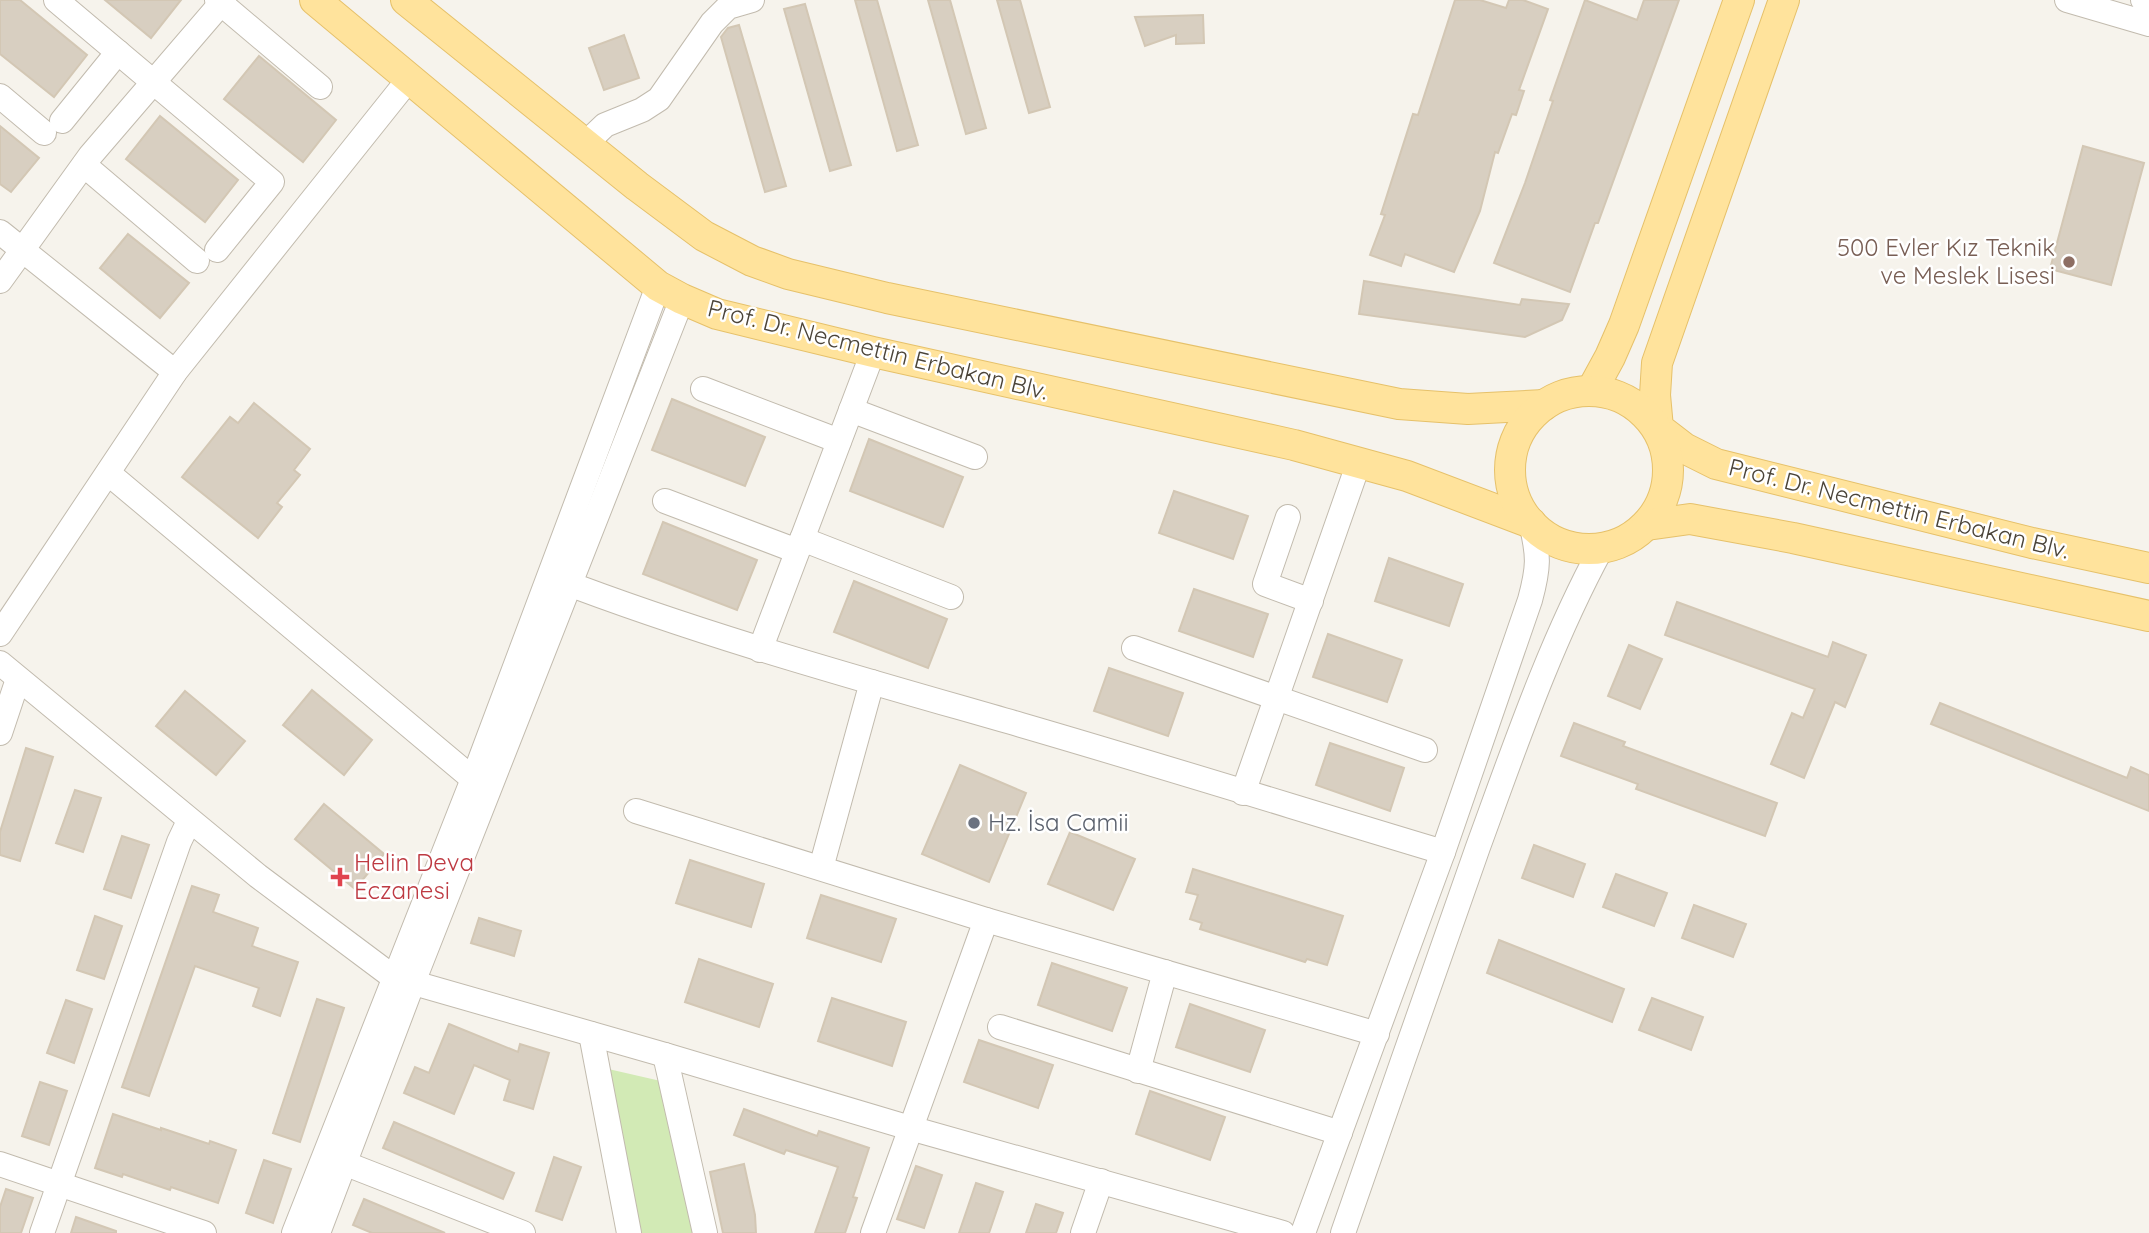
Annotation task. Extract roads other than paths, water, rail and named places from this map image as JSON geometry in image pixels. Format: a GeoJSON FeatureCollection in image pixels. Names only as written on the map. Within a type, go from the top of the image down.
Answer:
{"type":"FeatureCollection","features":[{"type":"Feature","properties":{"kind":"main road","name":"Prof. Dr. Necmettin Erbakan Blv."},"geometry":{"type":"LineString","coordinates":[[316,0],[670,293],[717,314],[873,352],[1294,445],[1407,476],[1531,523]]}},
{"type":"Feature","properties":{"kind":"main road"},"geometry":{"type":"LineString","coordinates":[[406,0],[704,236],[752,261],[788,274],[887,298],[1399,404],[1468,409],[1544,405]]}},
{"type":"Feature","properties":{"kind":"main road"},"geometry":{"type":"LineString","coordinates":[[1592,390],[1624,325],[1739,0]]}},
{"type":"Feature","properties":{"kind":"main road"},"geometry":{"type":"LineString","coordinates":[[1658,428],[1640,408],[1618,395],[1592,390],[1567,393],[1544,405],[1524,423],[1513,448],[1510,475],[1516,501],[1531,523],[1551,540],[1575,548],[1601,548],[1626,540],[1647,525],[1661,503],[1668,478],[1667,452],[1658,428],[1655,395],[1657,363],[1784,0]]}},
{"type":"Feature","properties":{"kind":"main road","name":"Prof. Dr. Necmettin Erbakan Blv."},"geometry":{"type":"LineString","coordinates":[[1658,428],[1685,448],[1716,464],[2032,543],[2149,568]]}},
{"type":"Feature","properties":{"kind":"main road","name":"Prof. Dr. Necmettin Erbakan Blv."},"geometry":{"type":"LineString","coordinates":[[1647,525],[1690,519],[1730,526],[2149,616]]}},
{"type":"Feature","properties":{"kind":"street"},"geometry":{"type":"LineString","coordinates":[[56,0],[272,182],[207,256],[84,165]]}},
{"type":"Feature","properties":{"kind":"street"},"geometry":{"type":"LineString","coordinates":[[585,144],[605,125],[642,110],[659,99],[712,23],[728,7],[752,0]]}},
{"type":"Feature","properties":{"kind":"street"},"geometry":{"type":"LineString","coordinates":[[2067,0],[2149,24]]}},
{"type":"Feature","properties":{"kind":"street"},"geometry":{"type":"LineString","coordinates":[[2143,0],[2149,2]]}},
{"type":"Feature","properties":{"kind":"street"},"geometry":{"type":"LineString","coordinates":[[0,281],[84,165],[220,1],[320,87]]}},
{"type":"Feature","properties":{"kind":"street"},"geometry":{"type":"LineString","coordinates":[[0,96],[53,127],[118,52]]}},
{"type":"Feature","properties":{"kind":"street"},"geometry":{"type":"LineString","coordinates":[[0,634],[176,372],[409,79]]}},
{"type":"Feature","properties":{"kind":"street"},"geometry":{"type":"LineString","coordinates":[[0,232],[176,372]]}},
{"type":"Feature","properties":{"kind":"street"},"geometry":{"type":"LineString","coordinates":[[293,1233],[334,1159],[670,293]]}},
{"type":"Feature","properties":{"kind":"street"},"geometry":{"type":"LineString","coordinates":[[760,650],[873,352]]}},
{"type":"Feature","properties":{"kind":"street"},"geometry":{"type":"LineString","coordinates":[[703,389],[839,441]]}},
{"type":"Feature","properties":{"kind":"street"},"geometry":{"type":"LineString","coordinates":[[851,410],[975,457]]}},
{"type":"Feature","properties":{"kind":"street"},"geometry":{"type":"LineString","coordinates":[[1243,793],[1359,462]]}},
{"type":"Feature","properties":{"kind":"street"},"geometry":{"type":"LineString","coordinates":[[108,473],[472,779]]}},
{"type":"Feature","properties":{"kind":"street"},"geometry":{"type":"LineString","coordinates":[[665,501],[951,597]]}},
{"type":"Feature","properties":{"kind":"street"},"geometry":{"type":"LineString","coordinates":[[1288,517],[1265,584],[1311,601]]}},
{"type":"Feature","properties":{"kind":"street"},"geometry":{"type":"LineString","coordinates":[[1303,1233],[1443,852],[1536,579],[1538,555],[1531,523]]}},
{"type":"Feature","properties":{"kind":"street"},"geometry":{"type":"LineString","coordinates":[[1343,1233],[1502,783],[1568,615],[1601,548]]}},
{"type":"Feature","properties":{"kind":"street"},"geometry":{"type":"LineString","coordinates":[[559,580],[760,650],[1160,766],[1443,852]]}},
{"type":"Feature","properties":{"kind":"street"},"geometry":{"type":"LineString","coordinates":[[402,981],[472,779],[559,580]]}},
{"type":"Feature","properties":{"kind":"street"},"geometry":{"type":"LineString","coordinates":[[1134,648],[1425,750]]}},
{"type":"Feature","properties":{"kind":"street"},"geometry":{"type":"LineString","coordinates":[[0,733],[9,671]]}},
{"type":"Feature","properties":{"kind":"street"},"geometry":{"type":"LineString","coordinates":[[9,671],[258,876],[402,981],[1283,1233]]}},
{"type":"Feature","properties":{"kind":"street"},"geometry":{"type":"LineString","coordinates":[[821,868],[872,682]]}},
{"type":"Feature","properties":{"kind":"street"},"geometry":{"type":"LineString","coordinates":[[636,811],[986,920],[1377,1034]]}},
{"type":"Feature","properties":{"kind":"street"},"geometry":{"type":"LineString","coordinates":[[42,1233],[178,842],[189,821]]}},
{"type":"Feature","properties":{"kind":"street"},"geometry":{"type":"LineString","coordinates":[[873,1233],[986,920]]}},
{"type":"Feature","properties":{"kind":"street"},"geometry":{"type":"LineString","coordinates":[[1138,1071],[1165,972]]}},
{"type":"Feature","properties":{"kind":"street"},"geometry":{"type":"LineString","coordinates":[[1000,1027],[1340,1133]]}},
{"type":"Feature","properties":{"kind":"street"},"geometry":{"type":"LineString","coordinates":[[591,1034],[629,1233]]}},
{"type":"Feature","properties":{"kind":"street"},"geometry":{"type":"LineString","coordinates":[[665,1055],[705,1233]]}},
{"type":"Feature","properties":{"kind":"street"},"geometry":{"type":"LineString","coordinates":[[318,1233],[334,1159]]}},
{"type":"Feature","properties":{"kind":"street"},"geometry":{"type":"LineString","coordinates":[[334,1159],[523,1233]]}},
{"type":"Feature","properties":{"kind":"street"},"geometry":{"type":"LineString","coordinates":[[0,1164],[204,1233]]}},
{"type":"Feature","properties":{"kind":"street"},"geometry":{"type":"LineString","coordinates":[[1083,1233],[1101,1181]]}},
{"type":"Feature","properties":{"kind":"place","name":"500 Evler Kız Teknik ve Meslek Lisesi"},"geometry":{"type":"Point","coordinates":[2069,262]}},
{"type":"Feature","properties":{"kind":"place","name":"Hz. İsa Camii"},"geometry":{"type":"Point","coordinates":[974,823]}},
{"type":"Feature","properties":{"kind":"place","name":"Helin Deva Eczanesi"},"geometry":{"type":"Point","coordinates":[340,877]}}]}
